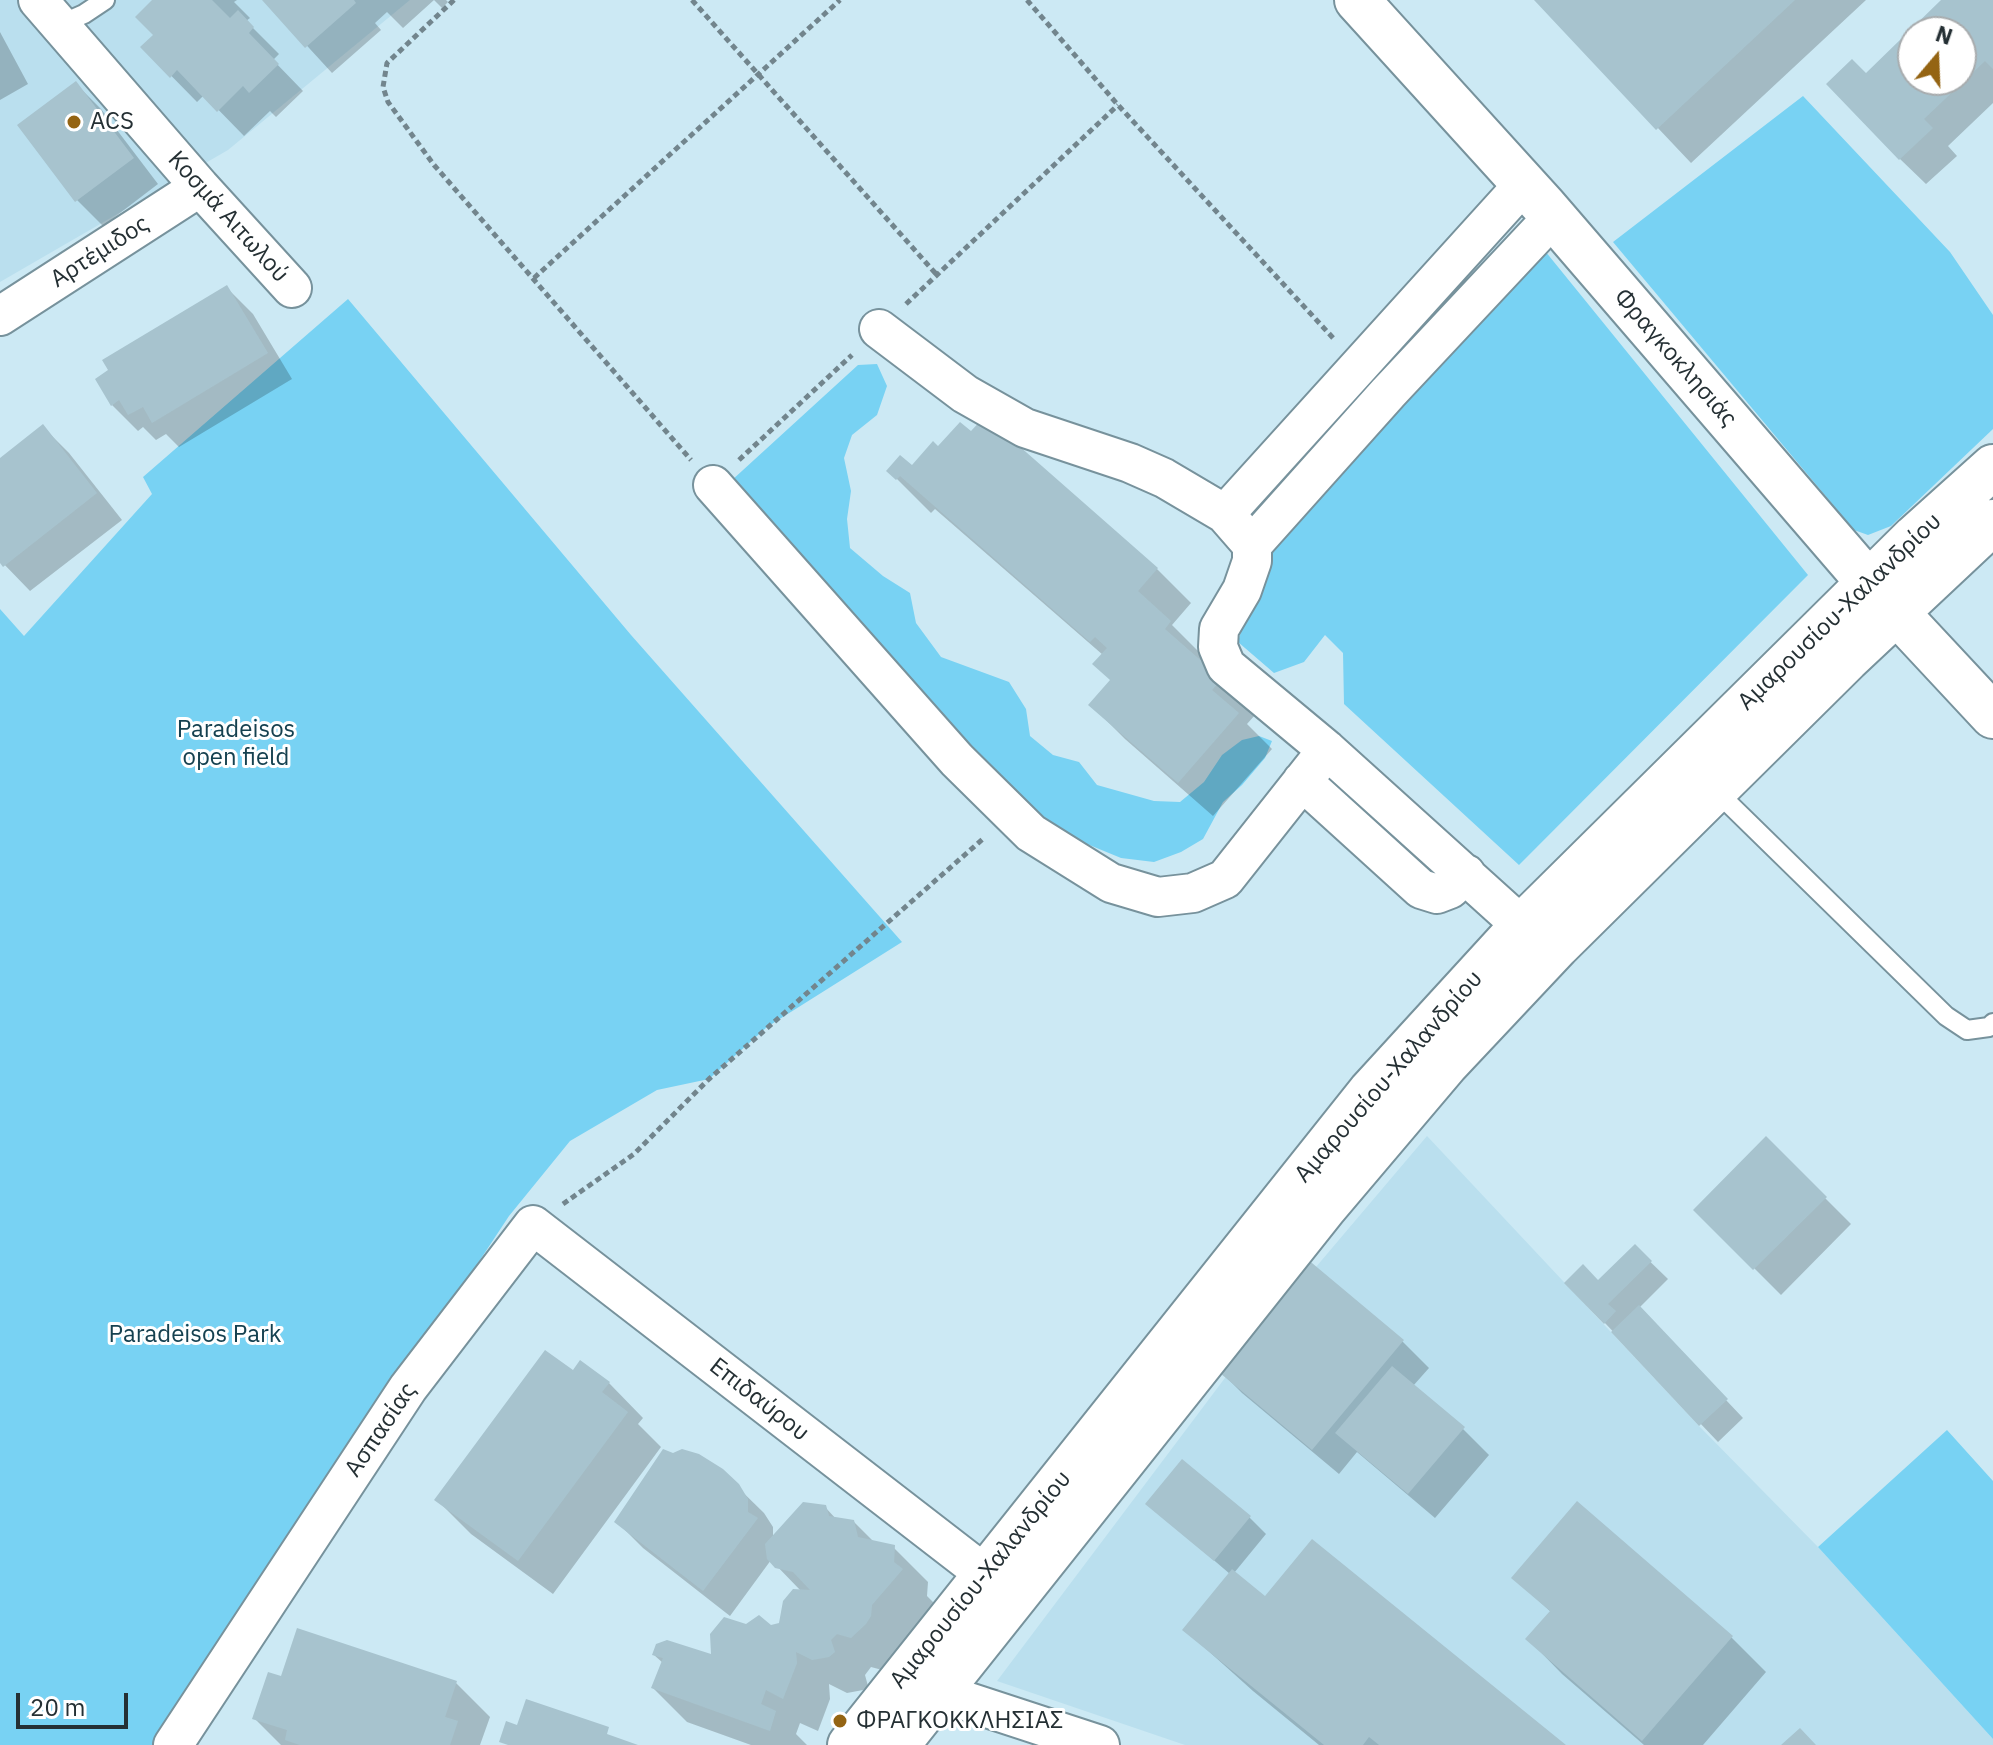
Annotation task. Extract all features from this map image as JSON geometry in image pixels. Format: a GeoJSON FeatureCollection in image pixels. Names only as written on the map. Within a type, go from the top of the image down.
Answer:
{"type":"FeatureCollection","features":[{"type":"Feature","properties":{"kind":"street","name":"Φραγκοκλησιάς"},"geometry":{"type":"LineString","coordinates":[[1357,0],[1524,184],[1883,597],[1993,716]]}},
{"type":"Feature","properties":{"kind":"street","name":"Κοσμά Αιτωλού"},"geometry":{"type":"LineString","coordinates":[[48,12],[292,288]]}},
{"type":"Feature","properties":{"kind":"street"},"geometry":{"type":"LineString","coordinates":[[1225,514],[1524,184]]}},
{"type":"Feature","properties":{"kind":"street","name":"Αρτέμιδος"},"geometry":{"type":"LineString","coordinates":[[0,316],[200,187]]}},
{"type":"Feature","properties":{"kind":"street"},"geometry":{"type":"LineString","coordinates":[[1252,545],[1388,393],[1553,217]]}},
{"type":"Feature","properties":{"kind":"street"},"geometry":{"type":"LineString","coordinates":[[879,329],[965,394],[1025,428],[1130,463],[1164,478],[1225,514],[1252,545],[1252,561],[1242,590],[1219,629],[1218,647],[1226,666],[1327,750],[1522,926]]}},
{"type":"Feature","properties":{"kind":"street","name":"Αμαρουσίου-Χαλανδρίου"},"geometry":{"type":"LineString","coordinates":[[897,1745],[1324,1208],[1446,1064],[1557,946],[1715,790],[1883,597],[1915,537],[1993,467]]}},
{"type":"Feature","properties":{"kind":"street"},"geometry":{"type":"LineString","coordinates":[[713,485],[957,760],[1031,833],[1111,883],[1158,897],[1193,893],[1225,879],[1327,750]]}},
{"type":"Feature","properties":{"kind":"street","name":"Αμαρουσίου-Χαλανδρίου"},"geometry":{"type":"LineString","coordinates":[[850,1745],[1371,1091],[1522,926],[1883,597],[1993,522]]}},
{"type":"Feature","properties":{"kind":"street"},"geometry":{"type":"LineString","coordinates":[[1302,781],[1421,889],[1437,894],[1450,889],[1466,874]]}},
{"type":"Feature","properties":{"kind":"street","name":"Επιδαύρου"},"geometry":{"type":"LineString","coordinates":[[533,1225],[986,1575]]}},
{"type":"Feature","properties":{"kind":"street","name":"Ασπασίας"},"geometry":{"type":"LineString","coordinates":[[173,1745],[408,1388],[533,1225]]}},
{"type":"Feature","properties":{"kind":"street"},"geometry":{"type":"LineString","coordinates":[[938,1692],[1100,1745]]}},
{"type":"Feature","properties":{"kind":"lane"},"geometry":{"type":"LineString","coordinates":[[48,12],[84,14],[105,0]]}},
{"type":"Feature","properties":{"kind":"lane"},"geometry":{"type":"LineString","coordinates":[[1715,790],[1946,1016],[1967,1030],[1989,1027],[1993,1023]]}},
{"type":"Feature","properties":{"kind":"path"},"geometry":{"type":"LineString","coordinates":[[454,0],[387,63],[383,87],[388,102],[434,165],[713,485],[1118,105]]}},
{"type":"Feature","properties":{"kind":"path"},"geometry":{"type":"LineString","coordinates":[[692,0],[937,275]]}},
{"type":"Feature","properties":{"kind":"path"},"geometry":{"type":"LineString","coordinates":[[534,278],[840,0]]}},
{"type":"Feature","properties":{"kind":"path"},"geometry":{"type":"LineString","coordinates":[[1027,0],[1118,105],[1357,366]]}},
{"type":"Feature","properties":{"kind":"path"},"geometry":{"type":"LineString","coordinates":[[533,1225],[634,1154],[744,1048],[1012,814]]}},
{"type":"Feature","properties":{"kind":"shaded area"},"geometry":{"type":"Polygon","coordinates":[[[0,0],[410,0],[228,150],[0,282],[0,0]]]}},
{"type":"Feature","properties":{"kind":"shaded area"},"geometry":{"type":"Polygon","coordinates":[[[1427,1136],[1699,1426],[1818,1547],[1993,1739],[1993,1745],[1185,1745],[997,1681],[1249,1346],[1427,1136]]]}},
{"type":"Feature","properties":{"kind":"green space"},"geometry":{"type":"Polygon","coordinates":[[[1803,96],[1950,252],[1993,315],[1993,429],[1891,526],[1868,535],[1854,530],[1613,242],[1803,96]]]}},
{"type":"Feature","properties":{"kind":"green space"},"geometry":{"type":"Polygon","coordinates":[[[1541,246],[1808,575],[1519,865],[1344,704],[1343,653],[1325,635],[1304,662],[1274,673],[1238,642],[1259,568],[1274,538],[1541,246]]]}},
{"type":"Feature","properties":{"kind":"green space"},"geometry":{"type":"Polygon","coordinates":[[[348,299],[631,635],[902,942],[767,1027],[709,1079],[657,1090],[570,1141],[509,1216],[160,1745],[0,1745],[0,609],[24,636],[152,494],[143,477],[348,299]]]}},
{"type":"Feature","properties":{"kind":"green space"},"geometry":{"type":"Polygon","coordinates":[[[877,364],[887,386],[877,415],[852,435],[844,458],[851,491],[847,519],[850,548],[883,576],[910,593],[916,623],[941,657],[1009,682],[1026,709],[1030,736],[1053,755],[1079,762],[1097,785],[1154,801],[1180,802],[1204,782],[1222,755],[1242,740],[1259,736],[1272,741],[1265,758],[1223,802],[1203,839],[1181,852],[1154,862],[1121,858],[1070,837],[1016,798],[731,481],[858,365],[877,364]]]}},
{"type":"Feature","properties":{"kind":"green space"},"geometry":{"type":"Polygon","coordinates":[[[1947,1430],[1993,1481],[1993,1739],[1818,1547],[1947,1430]]]}},
{"type":"Feature","properties":{"kind":"building"},"geometry":{"type":"Polygon","coordinates":[[[152,0],[212,0],[230,18],[238,10],[254,27],[249,33],[279,64],[249,93],[243,86],[217,112],[177,70],[170,78],[140,47],[153,35],[135,17],[152,0]]]}},
{"type":"Feature","properties":{"kind":"building"},"geometry":{"type":"Polygon","coordinates":[[[262,0],[354,0],[356,3],[305,48],[262,0]]]}},
{"type":"Feature","properties":{"kind":"building"},"geometry":{"type":"Polygon","coordinates":[[[1534,0],[1795,0],[1656,130],[1534,0]]]}},
{"type":"Feature","properties":{"kind":"building"},"geometry":{"type":"Polygon","coordinates":[[[1941,0],[1993,0],[1993,69],[1985,61],[1977,69],[1977,16],[1925,16],[1941,0]]]}},
{"type":"Feature","properties":{"kind":"building"},"geometry":{"type":"Polygon","coordinates":[[[1897,43],[1897,96],[1948,96],[1924,119],[1933,128],[1899,160],[1826,84],[1852,59],[1866,73],[1897,43]]]}},
{"type":"Feature","properties":{"kind":"building"},"geometry":{"type":"Polygon","coordinates":[[[76,81],[134,158],[75,202],[17,125],[76,81]]]}},
{"type":"Feature","properties":{"kind":"building"},"geometry":{"type":"Polygon","coordinates":[[[227,285],[268,353],[152,423],[143,407],[128,415],[119,400],[111,406],[95,379],[108,370],[102,360],[227,285]]]}},
{"type":"Feature","properties":{"kind":"building"},"geometry":{"type":"Polygon","coordinates":[[[985,416],[1158,568],[1138,591],[1171,621],[1165,629],[1222,679],[1212,690],[1239,713],[1178,783],[1088,705],[1110,680],[1092,664],[1107,648],[1095,637],[1090,642],[900,476],[896,480],[886,471],[900,455],[912,465],[933,441],[938,446],[960,422],[971,431],[985,416]]]}},
{"type":"Feature","properties":{"kind":"building"},"geometry":{"type":"Polygon","coordinates":[[[43,424],[97,493],[3,567],[0,563],[0,458],[43,424]]]}},
{"type":"Feature","properties":{"kind":"building"},"geometry":{"type":"Polygon","coordinates":[[[1766,1136],[1827,1197],[1753,1270],[1693,1210],[1766,1136]]]}},
{"type":"Feature","properties":{"kind":"building"},"geometry":{"type":"Polygon","coordinates":[[[1635,1244],[1652,1261],[1608,1304],[1616,1311],[1604,1324],[1564,1283],[1583,1264],[1598,1280],[1635,1244]]]}},
{"type":"Feature","properties":{"kind":"building"},"geometry":{"type":"Polygon","coordinates":[[[1306,1258],[1404,1340],[1312,1450],[1214,1368],[1306,1258]]]}},
{"type":"Feature","properties":{"kind":"building"},"geometry":{"type":"Polygon","coordinates":[[[1639,1305],[1728,1399],[1699,1426],[1611,1332],[1639,1305]]]}},
{"type":"Feature","properties":{"kind":"building"},"geometry":{"type":"Polygon","coordinates":[[[545,1350],[573,1370],[580,1360],[610,1382],[602,1392],[628,1412],[518,1561],[434,1500],[545,1350]]]}},
{"type":"Feature","properties":{"kind":"building"},"geometry":{"type":"Polygon","coordinates":[[[1392,1366],[1465,1427],[1408,1494],[1335,1433],[1392,1366]]]}},
{"type":"Feature","properties":{"kind":"building"},"geometry":{"type":"Polygon","coordinates":[[[663,1449],[673,1453],[682,1449],[699,1454],[723,1469],[739,1484],[748,1499],[748,1512],[758,1518],[703,1591],[614,1522],[663,1449]]]}},
{"type":"Feature","properties":{"kind":"building"},"geometry":{"type":"Polygon","coordinates":[[[1182,1459],[1251,1516],[1214,1561],[1145,1504],[1182,1459]]]}},
{"type":"Feature","properties":{"kind":"building"},"geometry":{"type":"Polygon","coordinates":[[[1577,1501],[1733,1636],[1642,1741],[1525,1639],[1550,1611],[1511,1578],[1577,1501]]]}},
{"type":"Feature","properties":{"kind":"building"},"geometry":{"type":"Polygon","coordinates":[[[803,1502],[826,1505],[829,1516],[854,1520],[858,1537],[895,1545],[894,1562],[903,1569],[872,1605],[866,1624],[851,1638],[837,1634],[831,1640],[835,1652],[829,1657],[812,1660],[796,1652],[797,1663],[783,1699],[766,1690],[761,1704],[776,1711],[770,1731],[651,1688],[663,1658],[652,1655],[656,1644],[667,1640],[711,1654],[710,1634],[724,1617],[746,1624],[759,1615],[771,1625],[779,1623],[783,1601],[793,1589],[810,1590],[793,1572],[775,1568],[767,1559],[765,1544],[803,1502]]]}},
{"type":"Feature","properties":{"kind":"building"},"geometry":{"type":"Polygon","coordinates":[[[1312,1539],[1566,1745],[1379,1745],[1369,1737],[1363,1745],[1324,1745],[1182,1630],[1232,1569],[1265,1596],[1312,1539]]]}},
{"type":"Feature","properties":{"kind":"building"},"geometry":{"type":"Polygon","coordinates":[[[297,1628],[457,1681],[445,1717],[458,1721],[450,1745],[300,1745],[285,1740],[287,1730],[252,1719],[268,1672],[281,1676],[297,1628]]]}},
{"type":"Feature","properties":{"kind":"building"},"geometry":{"type":"Polygon","coordinates":[[[526,1699],[609,1727],[607,1734],[638,1745],[508,1745],[499,1742],[506,1721],[517,1725],[526,1699]]]}},
{"type":"Feature","properties":{"kind":"building"},"geometry":{"type":"Polygon","coordinates":[[[1800,1728],[1816,1745],[1781,1745],[1800,1728]]]}},
{"type":"Feature","properties":{"kind":"place","name":"ACS"},"geometry":{"type":"Point","coordinates":[74,122]}},
{"type":"Feature","properties":{"kind":"place","name":"ΦΡΑΓΚΟΚΚΛΗΣΙΑΣ"},"geometry":{"type":"Point","coordinates":[840,1721]}},
{"type":"Feature","properties":{"kind":"park label","name":"Paradeisos open field"},"geometry":{"type":"Point","coordinates":[236,744]}},
{"type":"Feature","properties":{"kind":"park label","name":"Paradeisos Park"},"geometry":{"type":"Point","coordinates":[195,1335]}}]}
